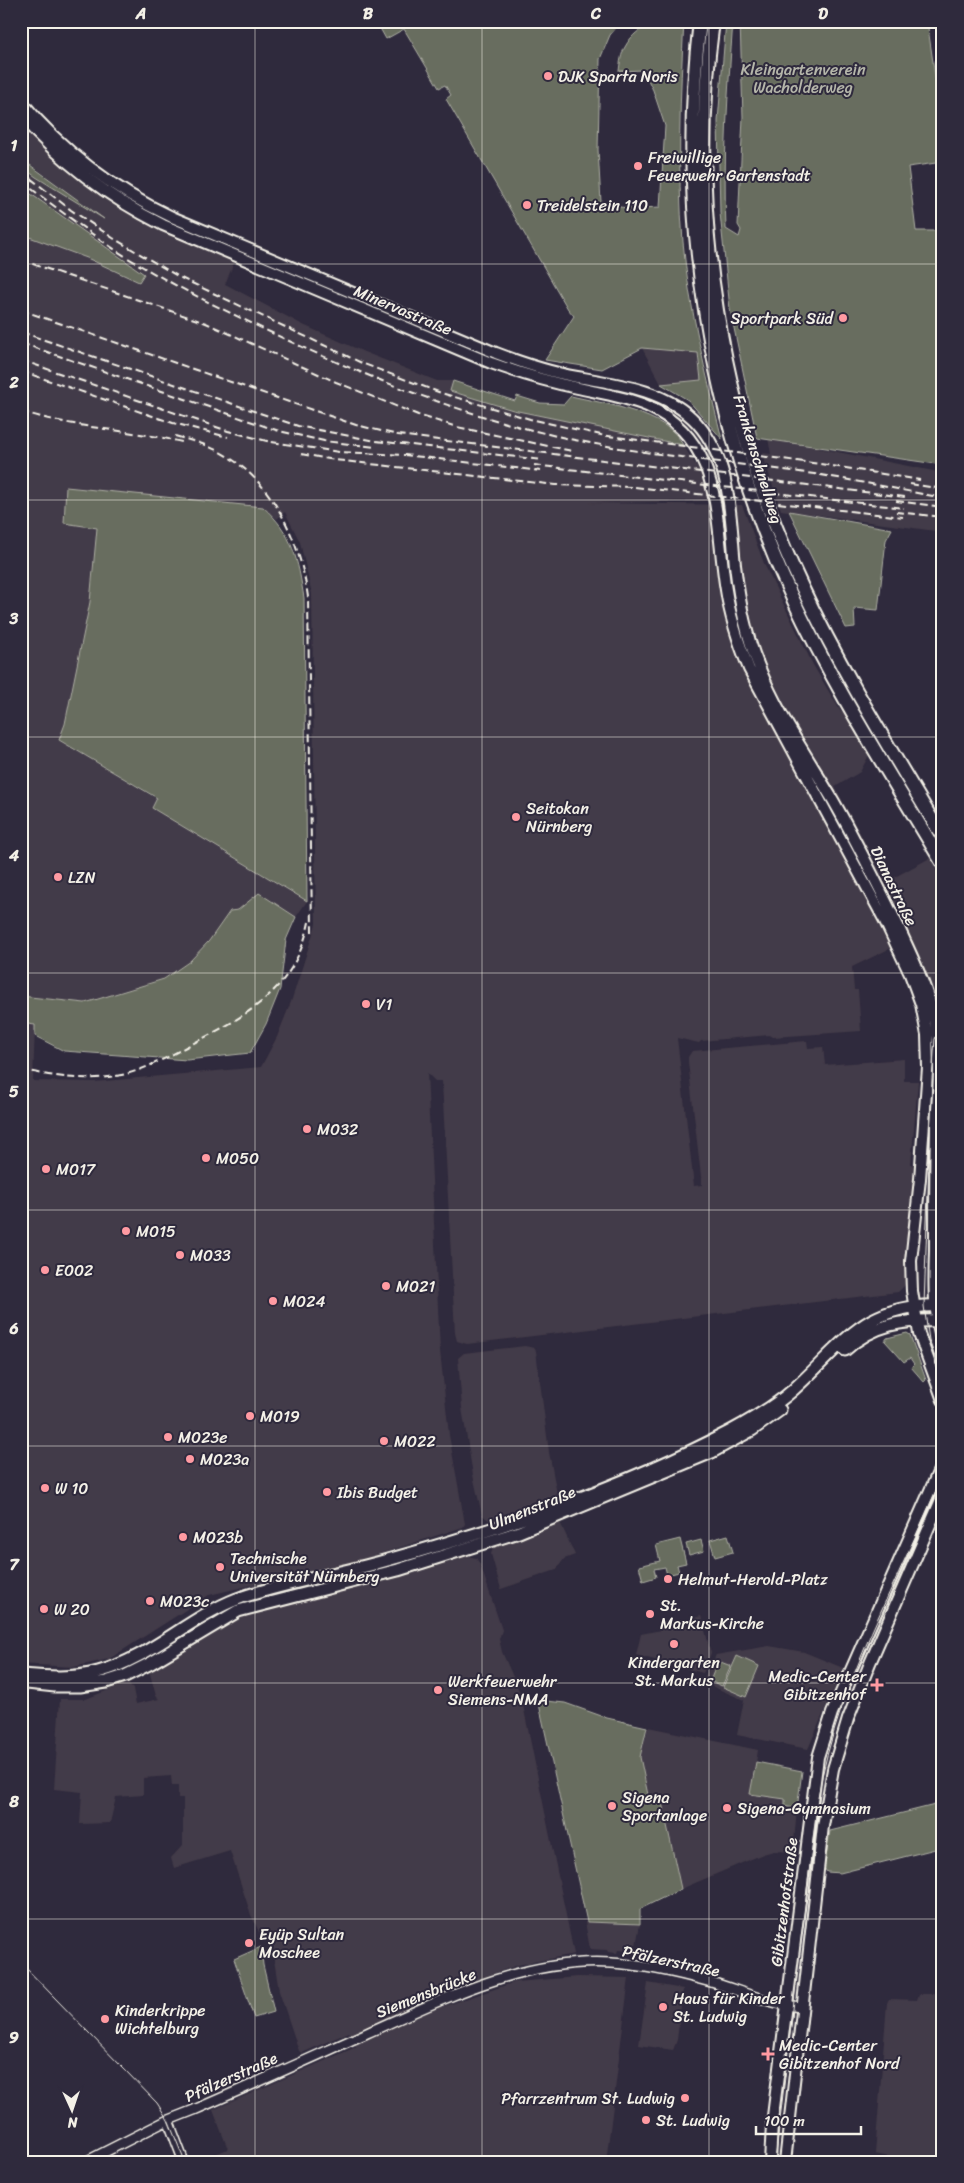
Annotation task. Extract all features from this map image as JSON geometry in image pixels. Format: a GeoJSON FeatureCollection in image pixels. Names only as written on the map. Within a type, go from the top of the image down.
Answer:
{"type":"FeatureCollection","features":[{"type":"Feature","properties":{"kind":"highway","name":"Frankenschnellweg"},"geometry":{"type":"LineString","coordinates":[[696,25],[692,159],[698,262],[711,350],[736,449],[766,538],[808,629],[856,717],[943,864]]}},
{"type":"Feature","properties":{"kind":"highway","name":"Frankenschnellweg"},"geometry":{"type":"LineString","coordinates":[[713,25],[707,85],[705,155],[709,242],[725,352],[750,450],[784,547],[818,620],[879,731],[943,838]]}},
{"type":"Feature","properties":{"kind":"main road","name":"Minervastraße"},"geometry":{"type":"LineString","coordinates":[[21,101],[52,135],[95,173],[133,198],[182,222],[513,359],[557,372],[630,387],[671,402],[696,421],[710,440],[724,476],[730,502]]}},
{"type":"Feature","properties":{"kind":"main road","name":"Minervastraße"},"geometry":{"type":"LineString","coordinates":[[21,116],[57,154],[88,179],[134,210],[174,230],[491,363],[534,377],[634,402],[665,416],[690,438],[705,462],[714,491],[721,548]]}},
{"type":"Feature","properties":{"kind":"main road","name":"Dianastraße"},"geometry":{"type":"LineString","coordinates":[[730,502],[740,600],[748,636],[758,666],[782,716],[834,802],[865,859],[915,964],[933,1012],[940,1068],[935,1166],[939,1306]]}},
{"type":"Feature","properties":{"kind":"main road","name":"Dianastraße"},"geometry":{"type":"LineString","coordinates":[[721,548],[729,606],[738,640],[752,674],[873,898],[906,964],[921,1002],[927,1035],[928,1060],[920,1179],[911,1261],[914,1307]]}},
{"type":"Feature","properties":{"kind":"main road","name":"Ulmenstraße"},"geometry":{"type":"LineString","coordinates":[[21,1675],[62,1677],[85,1675],[112,1668],[134,1658],[205,1614],[237,1599],[372,1564],[471,1535],[566,1503],[661,1464],[729,1432],[775,1405],[867,1322],[888,1312],[914,1307],[939,1306]]}},
{"type":"Feature","properties":{"kind":"main road"},"geometry":{"type":"LineString","coordinates":[[939,1306],[943,1345]]}},
{"type":"Feature","properties":{"kind":"main road"},"geometry":{"type":"LineString","coordinates":[[914,1307],[926,1358],[943,1400]]}},
{"type":"Feature","properties":{"kind":"main road","name":"Ulmenstraße"},"geometry":{"type":"LineString","coordinates":[[21,1682],[55,1686],[80,1686],[106,1682],[132,1673],[238,1611],[369,1578],[519,1532],[694,1460],[736,1439],[766,1421],[792,1400],[862,1337],[885,1325],[916,1320],[940,1321]]}},
{"type":"Feature","properties":{"kind":"main road","name":"Gibitzenhofstraße"},"geometry":{"type":"LineString","coordinates":[[770,2162],[772,2124],[813,1781],[823,1739],[841,1692],[943,1461]]}},
{"type":"Feature","properties":{"kind":"main road","name":"Gibitzenhofstraße"},"geometry":{"type":"LineString","coordinates":[[785,2162],[801,2006],[824,1817],[834,1762],[850,1713],[870,1662],[943,1495]]}},
{"type":"Feature","properties":{"kind":"street","name":"Pfälzerstraße"},"geometry":{"type":"LineString","coordinates":[[563,1966],[611,1963],[655,1969],[695,1978],[766,2001],[801,2006]]}},
{"type":"Feature","properties":{"kind":"street","name":"Siemensbrücke"},"geometry":{"type":"LineString","coordinates":[[304,2061],[474,1988],[525,1972],[563,1966]]}},
{"type":"Feature","properties":{"kind":"street","name":"Pfälzerstraße"},"geometry":{"type":"LineString","coordinates":[[85,2162],[168,2120],[304,2061]]}},
{"type":"Feature","properties":{"kind":"street"},"geometry":{"type":"LineString","coordinates":[[168,2120],[184,2162]]}},
{"type":"Feature","properties":{"kind":"shaded area"},"geometry":{"type":"Polygon","coordinates":[[[21,116],[107,186],[153,214],[239,251],[225,284],[303,325],[364,352],[437,381],[453,381],[451,391],[513,410],[683,445],[701,473],[708,499],[708,501],[589,503],[742,505],[765,566],[813,665],[841,712],[844,711],[869,755],[860,772],[835,787],[885,880],[864,891],[893,947],[852,967],[854,990],[858,990],[861,1031],[773,1037],[770,1035],[701,1041],[699,1043],[677,1038],[694,1186],[702,1185],[688,1062],[688,1057],[692,1051],[807,1041],[808,1048],[823,1047],[825,1065],[904,1059],[904,1081],[918,1081],[911,1164],[914,1165],[913,1183],[915,1186],[908,1246],[905,1255],[905,1285],[898,1292],[467,1344],[457,1341],[455,1333],[442,1081],[435,1081],[427,1073],[440,1351],[449,1435],[465,1524],[463,1527],[361,1560],[209,1595],[109,1659],[74,1667],[21,1664],[21,1023],[35,1025],[33,1081],[94,1082],[261,1067],[277,1037],[291,1002],[316,924],[312,594],[300,542],[285,512],[277,519],[263,507],[97,528],[90,602],[65,724],[59,740],[157,799],[152,808],[307,901],[296,917],[259,893],[238,910],[230,911],[209,941],[190,961],[164,979],[85,1003],[21,996],[21,166],[93,211],[21,157],[21,116]]]}},
{"type":"Feature","properties":{"kind":"shaded area"},"geometry":{"type":"Polygon","coordinates":[[[642,348],[698,353],[701,380],[661,384],[642,348]]]}},
{"type":"Feature","properties":{"kind":"shaded area"},"geometry":{"type":"Polygon","coordinates":[[[768,438],[943,473],[943,532],[781,510],[762,453],[771,454],[768,438]]]}},
{"type":"Feature","properties":{"kind":"shaded area"},"geometry":{"type":"Polygon","coordinates":[[[930,858],[943,883],[943,1015],[938,1018],[882,884],[930,858]]]}},
{"type":"Feature","properties":{"kind":"shaded area"},"geometry":{"type":"Polygon","coordinates":[[[525,1346],[534,1348],[536,1351],[549,1452],[557,1494],[555,1499],[551,1501],[490,1521],[482,1515],[473,1475],[462,1408],[458,1358],[464,1353],[525,1346]]]}},
{"type":"Feature","properties":{"kind":"shaded area"},"geometry":{"type":"Polygon","coordinates":[[[559,1520],[575,1555],[564,1559],[556,1570],[501,1589],[491,1554],[494,1545],[559,1520]]]}},
{"type":"Feature","properties":{"kind":"shaded area"},"geometry":{"type":"Polygon","coordinates":[[[467,1556],[476,1558],[480,1564],[502,1630],[499,1639],[502,1652],[521,1695],[574,1954],[518,1965],[436,1994],[442,2007],[515,1982],[578,1977],[629,1978],[606,2162],[195,2162],[228,2149],[213,2110],[356,2047],[349,2032],[302,2053],[299,2051],[279,1991],[271,1941],[264,1942],[251,1915],[230,1851],[174,1868],[171,1858],[183,1845],[183,1798],[178,1798],[178,1786],[172,1786],[171,1776],[143,1778],[143,1795],[116,1797],[110,1823],[80,1824],[82,1792],[54,1789],[60,1699],[86,1699],[123,1684],[129,1685],[133,1689],[136,1704],[159,1699],[156,1696],[149,1670],[236,1615],[385,1577],[414,1572],[467,1556]]]}},
{"type":"Feature","properties":{"kind":"shaded area","name":"Kindergarten St. Markus"},"geometry":{"type":"Polygon","coordinates":[[[701,1616],[711,1653],[703,1673],[636,1655],[641,1634],[676,1627],[681,1622],[701,1616]]]}},
{"type":"Feature","properties":{"kind":"shaded area"},"geometry":{"type":"Polygon","coordinates":[[[769,1646],[804,1652],[843,1668],[808,1749],[737,1735],[744,1700],[702,1682],[716,1655],[769,1646]]]}},
{"type":"Feature","properties":{"kind":"shaded area","name":"Sigena-Gymnasium"},"geometry":{"type":"Polygon","coordinates":[[[648,1727],[758,1750],[755,1769],[785,1799],[785,1806],[797,1809],[793,1852],[774,1851],[763,1854],[681,1889],[661,1798],[648,1795],[640,1757],[648,1727]]]}},
{"type":"Feature","properties":{"kind":"shaded area"},"geometry":{"type":"Polygon","coordinates":[[[585,1922],[640,1924],[635,1951],[618,1950],[617,1953],[608,1952],[607,1950],[590,1949],[585,1922]]]}},
{"type":"Feature","properties":{"kind":"shaded area","name":"Haus für Kinder St. Ludwig"},"geometry":{"type":"Polygon","coordinates":[[[648,1983],[683,1989],[677,2040],[673,2050],[639,2045],[648,1983]]]}},
{"type":"Feature","properties":{"kind":"shaded area"},"geometry":{"type":"Polygon","coordinates":[[[919,1994],[943,1994],[943,2148],[940,2162],[913,2162],[875,2154],[887,2003],[889,1999],[917,2000],[919,1994]]]}},
{"type":"Feature","properties":{"kind":"green space"},"geometry":{"type":"Polygon","coordinates":[[[376,21],[622,21],[610,35],[600,59],[598,150],[601,202],[608,205],[638,208],[660,207],[665,126],[653,90],[643,70],[619,71],[622,56],[630,39],[643,28],[658,23],[684,21],[680,104],[683,242],[694,316],[722,439],[688,400],[661,384],[701,380],[698,353],[642,348],[602,369],[545,360],[574,316],[568,309],[446,99],[451,95],[445,85],[439,88],[404,29],[386,39],[376,21]]]}},
{"type":"Feature","properties":{"kind":"green space","name":"Sportpark Süd"},"geometry":{"type":"Polygon","coordinates":[[[726,21],[733,21],[726,151],[726,229],[739,237],[741,230],[738,225],[743,117],[740,21],[927,21],[943,131],[943,162],[908,167],[916,231],[943,231],[943,465],[757,438],[730,309],[720,213],[718,121],[726,21]]]}},
{"type":"Feature","properties":{"kind":"green space"},"geometry":{"type":"Polygon","coordinates":[[[21,157],[30,165],[104,219],[21,166],[21,157]]]}},
{"type":"Feature","properties":{"kind":"green space"},"geometry":{"type":"Polygon","coordinates":[[[21,187],[144,274],[139,282],[87,258],[21,234],[21,187]]]}},
{"type":"Feature","properties":{"kind":"green space"},"geometry":{"type":"Polygon","coordinates":[[[453,381],[515,401],[517,396],[540,403],[564,404],[571,396],[616,406],[649,417],[664,425],[675,434],[683,445],[513,410],[450,391],[453,381]]]}},
{"type":"Feature","properties":{"kind":"green space"},"geometry":{"type":"Polygon","coordinates":[[[66,487],[263,507],[288,537],[293,548],[304,598],[307,901],[152,808],[157,798],[59,740],[65,724],[90,602],[97,528],[64,523],[66,487]]]}},
{"type":"Feature","properties":{"kind":"green space"},"geometry":{"type":"Polygon","coordinates":[[[759,505],[871,724],[943,845],[943,855],[837,675],[793,591],[759,505]]]}},
{"type":"Feature","properties":{"kind":"green space"},"geometry":{"type":"Polygon","coordinates":[[[789,511],[892,529],[886,540],[878,610],[854,608],[855,627],[846,628],[789,511]]]}},
{"type":"Feature","properties":{"kind":"green space"},"geometry":{"type":"Polygon","coordinates":[[[259,893],[296,917],[286,940],[280,989],[266,1024],[250,1053],[187,1060],[64,1051],[35,1036],[35,1025],[21,1023],[21,996],[85,1003],[164,979],[190,961],[209,941],[230,911],[238,910],[259,893]]]}},
{"type":"Feature","properties":{"kind":"green space"},"geometry":{"type":"Polygon","coordinates":[[[907,1333],[910,1335],[926,1380],[924,1382],[911,1367],[914,1364],[910,1358],[904,1362],[885,1341],[887,1338],[907,1333]]]}},
{"type":"Feature","properties":{"kind":"green space"},"geometry":{"type":"Polygon","coordinates":[[[728,1535],[733,1552],[715,1557],[710,1540],[728,1535]]]}},
{"type":"Feature","properties":{"kind":"green space"},"geometry":{"type":"Polygon","coordinates":[[[680,1539],[686,1563],[677,1565],[679,1572],[667,1575],[665,1567],[654,1569],[656,1577],[643,1581],[639,1566],[660,1561],[656,1545],[680,1539]]]}},
{"type":"Feature","properties":{"kind":"green space"},"geometry":{"type":"Polygon","coordinates":[[[701,1540],[704,1551],[689,1555],[686,1544],[701,1540]]]}},
{"type":"Feature","properties":{"kind":"green space"},"geometry":{"type":"Polygon","coordinates":[[[737,1656],[759,1666],[746,1697],[723,1687],[737,1656]]]}},
{"type":"Feature","properties":{"kind":"green space"},"geometry":{"type":"Polygon","coordinates":[[[718,1661],[731,1666],[722,1686],[710,1681],[718,1661]]]}},
{"type":"Feature","properties":{"kind":"green space","name":"Sigena Sportanlage"},"geometry":{"type":"Polygon","coordinates":[[[546,1701],[565,1703],[607,1718],[647,1727],[640,1757],[648,1795],[661,1798],[681,1889],[640,1909],[640,1924],[587,1922],[539,1704],[546,1701]]]}},
{"type":"Feature","properties":{"kind":"green space"},"geometry":{"type":"Polygon","coordinates":[[[756,1762],[802,1771],[797,1809],[785,1806],[785,1799],[750,1794],[756,1762]]]}},
{"type":"Feature","properties":{"kind":"green space"},"geometry":{"type":"Polygon","coordinates":[[[943,1803],[943,1847],[840,1873],[827,1872],[824,1868],[830,1831],[943,1803]]]}},
{"type":"Feature","properties":{"kind":"green space"},"geometry":{"type":"Polygon","coordinates":[[[261,1947],[263,1965],[274,2012],[254,2018],[234,1959],[261,1947]]]}},
{"type":"Feature","properties":{"kind":"tram line"},"geometry":{"type":"LineString","coordinates":[[943,1023],[935,1039],[932,1079],[924,1306],[929,1340],[943,1380]]}},
{"type":"Feature","properties":{"kind":"tram line"},"geometry":{"type":"LineString","coordinates":[[775,2162],[818,1797],[827,1755],[855,1673],[943,1474]]}},
{"type":"Feature","properties":{"kind":"tram line"},"geometry":{"type":"LineString","coordinates":[[21,1963],[157,2103],[168,2120],[185,2162]]}},
{"type":"Feature","properties":{"kind":"railway"},"geometry":{"type":"LineString","coordinates":[[21,171],[71,210],[113,238],[181,278],[364,364],[441,393],[530,419],[601,435],[820,464],[920,480]]}},
{"type":"Feature","properties":{"kind":"railway"},"geometry":{"type":"LineString","coordinates":[[21,181],[111,247],[184,290],[291,342],[369,376],[448,405],[529,429],[601,445],[821,475],[943,498]]}},
{"type":"Feature","properties":{"kind":"railway"},"geometry":{"type":"LineString","coordinates":[[21,260],[206,323],[336,382],[418,415],[457,427],[572,451]]}},
{"type":"Feature","properties":{"kind":"railway"},"geometry":{"type":"LineString","coordinates":[[21,310],[356,425],[398,435],[905,497]]}},
{"type":"Feature","properties":{"kind":"railway"},"geometry":{"type":"LineString","coordinates":[[21,332],[298,426],[376,441],[543,460]]}},
{"type":"Feature","properties":{"kind":"railway"},"geometry":{"type":"LineString","coordinates":[[21,343],[279,431],[324,441],[375,447]]}},
{"type":"Feature","properties":{"kind":"railway"},"geometry":{"type":"LineString","coordinates":[[21,360],[228,431],[271,442],[339,452],[405,455],[541,471]]}},
{"type":"Feature","properties":{"kind":"railway"},"geometry":{"type":"LineString","coordinates":[[21,371],[173,423],[228,437]]}},
{"type":"Feature","properties":{"kind":"railway"},"geometry":{"type":"LineString","coordinates":[[21,411],[61,422],[182,442]]}},
{"type":"Feature","properties":{"kind":"railway"},"geometry":{"type":"LineString","coordinates":[[175,436],[205,445],[227,456],[246,470],[263,487],[277,507],[288,528],[304,573],[308,597],[312,932]]}},
{"type":"Feature","properties":{"kind":"railway"},"geometry":{"type":"LineString","coordinates":[[301,454],[335,460],[556,485],[635,487],[903,517]]}},
{"type":"Feature","properties":{"kind":"railway"},"geometry":{"type":"LineString","coordinates":[[534,465],[904,508]]}},
{"type":"Feature","properties":{"kind":"railway"},"geometry":{"type":"LineString","coordinates":[[910,484],[943,489]]}},
{"type":"Feature","properties":{"kind":"railway"},"geometry":{"type":"LineString","coordinates":[[896,501],[943,507]]}},
{"type":"Feature","properties":{"kind":"railway"},"geometry":{"type":"LineString","coordinates":[[896,512],[943,517]]}},
{"type":"Feature","properties":{"kind":"railway"},"geometry":{"type":"LineString","coordinates":[[21,1069],[44,1074],[92,1078],[116,1076],[143,1068],[161,1060],[228,1025],[264,1000],[292,967],[302,946],[309,922]]}},
{"type":"Feature","properties":{"kind":"place","name":"DJK Sparta Noris"},"geometry":{"type":"Point","coordinates":[548,76]}},
{"type":"Feature","properties":{"kind":"place","name":"Freiwillige Feuerwehr Gartenstadt"},"geometry":{"type":"Point","coordinates":[638,166]}},
{"type":"Feature","properties":{"kind":"place","name":"Treidelstein 110"},"geometry":{"type":"Point","coordinates":[527,205]}},
{"type":"Feature","properties":{"kind":"place","name":"Sportpark Süd"},"geometry":{"type":"Point","coordinates":[843,318]}},
{"type":"Feature","properties":{"kind":"place","name":"Seitokan Nürnberg"},"geometry":{"type":"Point","coordinates":[516,817]}},
{"type":"Feature","properties":{"kind":"place","name":"LZN"},"geometry":{"type":"Point","coordinates":[58,877]}},
{"type":"Feature","properties":{"kind":"place","name":"V1"},"geometry":{"type":"Point","coordinates":[366,1004]}},
{"type":"Feature","properties":{"kind":"place","name":"M032"},"geometry":{"type":"Point","coordinates":[307,1129]}},
{"type":"Feature","properties":{"kind":"place","name":"M050"},"geometry":{"type":"Point","coordinates":[206,1158]}},
{"type":"Feature","properties":{"kind":"place","name":"M017"},"geometry":{"type":"Point","coordinates":[46,1169]}},
{"type":"Feature","properties":{"kind":"place","name":"M015"},"geometry":{"type":"Point","coordinates":[126,1231]}},
{"type":"Feature","properties":{"kind":"place","name":"M033"},"geometry":{"type":"Point","coordinates":[180,1255]}},
{"type":"Feature","properties":{"kind":"place","name":"E002"},"geometry":{"type":"Point","coordinates":[45,1270]}},
{"type":"Feature","properties":{"kind":"place","name":"M021"},"geometry":{"type":"Point","coordinates":[386,1286]}},
{"type":"Feature","properties":{"kind":"place","name":"M024"},"geometry":{"type":"Point","coordinates":[273,1301]}},
{"type":"Feature","properties":{"kind":"place","name":"M019"},"geometry":{"type":"Point","coordinates":[250,1416]}},
{"type":"Feature","properties":{"kind":"place","name":"M023e"},"geometry":{"type":"Point","coordinates":[168,1437]}},
{"type":"Feature","properties":{"kind":"place","name":"M022"},"geometry":{"type":"Point","coordinates":[384,1441]}},
{"type":"Feature","properties":{"kind":"place","name":"M023a"},"geometry":{"type":"Point","coordinates":[190,1459]}},
{"type":"Feature","properties":{"kind":"place","name":"W 10"},"geometry":{"type":"Point","coordinates":[45,1488]}},
{"type":"Feature","properties":{"kind":"place","name":"Ibis Budget"},"geometry":{"type":"Point","coordinates":[327,1492]}},
{"type":"Feature","properties":{"kind":"place","name":"M023b"},"geometry":{"type":"Point","coordinates":[183,1537]}},
{"type":"Feature","properties":{"kind":"place","name":"Technische Universität Nürnberg"},"geometry":{"type":"Point","coordinates":[220,1567]}},
{"type":"Feature","properties":{"kind":"place","name":"Helmut-Herold-Platz"},"geometry":{"type":"Point","coordinates":[668,1579]}},
{"type":"Feature","properties":{"kind":"place","name":"M023c"},"geometry":{"type":"Point","coordinates":[150,1601]}},
{"type":"Feature","properties":{"kind":"place","name":"W 20"},"geometry":{"type":"Point","coordinates":[44,1609]}},
{"type":"Feature","properties":{"kind":"place","name":"St. Markus-Kirche"},"geometry":{"type":"Point","coordinates":[650,1614]}},
{"type":"Feature","properties":{"kind":"place","name":"Kindergarten St. Markus"},"geometry":{"type":"Point","coordinates":[674,1644]}},
{"type":"Feature","properties":{"kind":"place","name":"Medic-Center Gibitzenhof"},"geometry":{"type":"Point","coordinates":[877,1685]}},
{"type":"Feature","properties":{"kind":"place","name":"Werkfeuerwehr Siemens-NMA"},"geometry":{"type":"Point","coordinates":[438,1690]}},
{"type":"Feature","properties":{"kind":"place","name":"Sigena Sportanlage"},"geometry":{"type":"Point","coordinates":[612,1806]}},
{"type":"Feature","properties":{"kind":"place","name":"Sigena-Gymnasium"},"geometry":{"type":"Point","coordinates":[727,1808]}},
{"type":"Feature","properties":{"kind":"place","name":"Eyüp Sultan Moschee"},"geometry":{"type":"Point","coordinates":[249,1943]}},
{"type":"Feature","properties":{"kind":"place","name":"Haus für Kinder St. Ludwig"},"geometry":{"type":"Point","coordinates":[663,2007]}},
{"type":"Feature","properties":{"kind":"place","name":"Kinderkrippe Wichtelburg"},"geometry":{"type":"Point","coordinates":[105,2019]}},
{"type":"Feature","properties":{"kind":"place","name":"Medic-Center Gibitzenhof Nord"},"geometry":{"type":"Point","coordinates":[768,2054]}},
{"type":"Feature","properties":{"kind":"place","name":"Pfarrzentrum St. Ludwig"},"geometry":{"type":"Point","coordinates":[685,2098]}},
{"type":"Feature","properties":{"kind":"place","name":"St. Ludwig"},"geometry":{"type":"Point","coordinates":[646,2120]}},
{"type":"Feature","properties":{"kind":"park label","name":"Kleingartenverein Wacholderweg"},"geometry":{"type":"Point","coordinates":[803,78]}}]}
